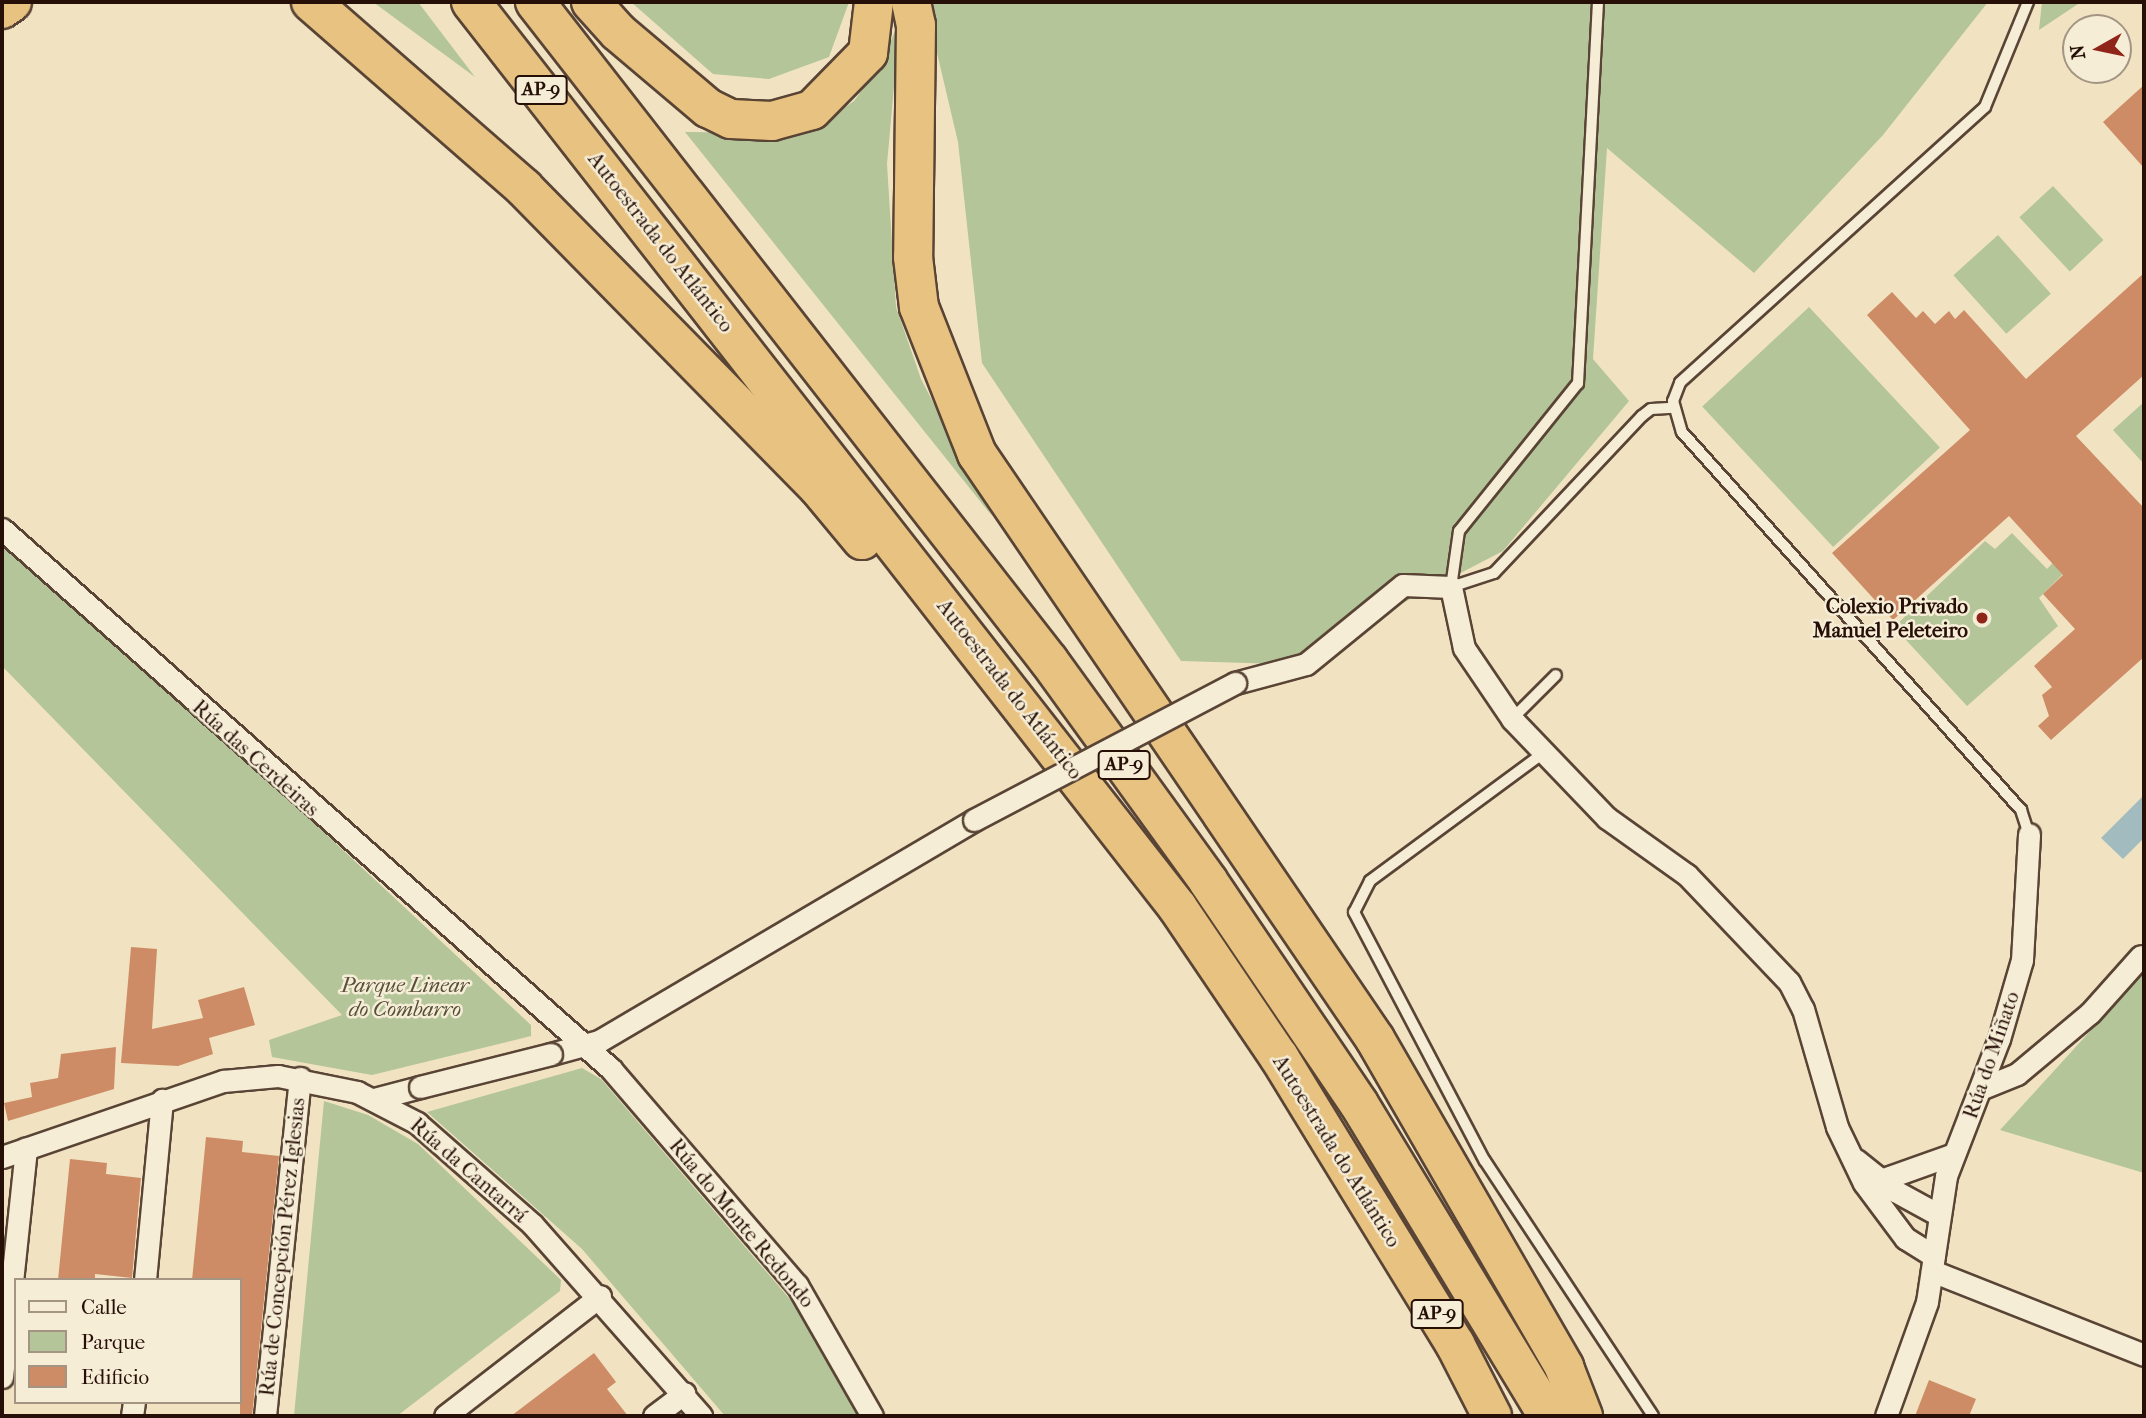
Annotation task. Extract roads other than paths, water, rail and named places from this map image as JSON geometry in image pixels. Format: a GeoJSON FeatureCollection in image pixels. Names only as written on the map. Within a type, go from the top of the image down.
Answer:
{"type":"FeatureCollection","features":[{"type":"Feature","properties":{"kind":"highway"},"geometry":{"type":"LineString","coordinates":[[2,9],[12,2]]}},
{"type":"Feature","properties":{"kind":"highway"},"geometry":{"type":"LineString","coordinates":[[311,2],[524,188],[817,487],[969,667],[1124,864],[1376,1215]]}},
{"type":"Feature","properties":{"kind":"highway","name":"Autoestrada do Atlántico"},"geometry":{"type":"LineString","coordinates":[[471,2],[1178,908],[1279,1056],[1455,1344],[1492,1416]]}},
{"type":"Feature","properties":{"kind":"highway","name":"Autoestrada do Atlántico"},"geometry":{"type":"LineString","coordinates":[[535,2],[1049,661],[1208,881],[1359,1104],[1548,1416]]}},
{"type":"Feature","properties":{"kind":"highway"},"geometry":{"type":"LineString","coordinates":[[591,2],[618,32],[708,108],[731,119],[772,121],[812,110],[867,53],[874,2]]}},
{"type":"Feature","properties":{"kind":"highway"},"geometry":{"type":"LineString","coordinates":[[911,2],[916,25],[913,257],[919,307],[978,454],[1375,1039],[1564,1367],[1583,1416]]}},
{"type":"Feature","properties":{"kind":"street","name":"Rúa das Cerdeiras"},"geometry":{"type":"LineString","coordinates":[[2,529],[511,985]]}},
{"type":"Feature","properties":{"kind":"street"},"geometry":{"type":"LineString","coordinates":[[374,1099],[587,1047],[974,820],[1235,683],[1306,664],[1403,585],[1451,587],[1464,648],[1512,719],[1542,754],[1607,818],[1687,875],[1789,982],[1852,1157],[1891,1223],[1933,1263],[2144,1355]]}},
{"type":"Feature","properties":{"kind":"street","name":"Rúa do Miñato"},"geometry":{"type":"LineString","coordinates":[[1886,1416],[1924,1312],[1939,1215],[1954,1154],[1980,1090],[2022,960],[2029,834]]}},
{"type":"Feature","properties":{"kind":"street"},"geometry":{"type":"LineString","coordinates":[[1980,1090],[2006,1081],[2090,1013],[2143,953]]}},
{"type":"Feature","properties":{"kind":"street","name":"Rúa do Monte Redondo"},"geometry":{"type":"LineString","coordinates":[[511,985],[587,1047],[797,1285],[872,1416]]}},
{"type":"Feature","properties":{"kind":"street","name":"Rúa da Cantarrá"},"geometry":{"type":"LineString","coordinates":[[2,1157],[223,1081],[300,1078],[374,1099],[417,1123],[478,1174],[600,1296],[701,1416]]}},
{"type":"Feature","properties":{"kind":"street","name":"Rúa de Concepción Pérez Iglesias"},"geometry":{"type":"LineString","coordinates":[[265,1416],[300,1078]]}},
{"type":"Feature","properties":{"kind":"street"},"geometry":{"type":"LineString","coordinates":[[145,1278],[162,1100]]}},
{"type":"Feature","properties":{"kind":"street"},"geometry":{"type":"LineString","coordinates":[[2,1377],[26,1148]]}},
{"type":"Feature","properties":{"kind":"street"},"geometry":{"type":"LineString","coordinates":[[1881,1180],[1954,1154]]}},
{"type":"Feature","properties":{"kind":"street"},"geometry":{"type":"LineString","coordinates":[[1852,1157],[1881,1180],[1939,1215]]}},
{"type":"Feature","properties":{"kind":"street"},"geometry":{"type":"LineString","coordinates":[[445,1416],[600,1296]]}},
{"type":"Feature","properties":{"kind":"street"},"geometry":{"type":"LineString","coordinates":[[654,1416],[684,1393]]}},
{"type":"Feature","properties":{"kind":"lane"},"geometry":{"type":"LineString","coordinates":[[1598,2],[1578,383],[1459,531],[1451,587],[1494,573],[1642,416],[1651,409],[1673,408]]}},
{"type":"Feature","properties":{"kind":"lane"},"geometry":{"type":"LineString","coordinates":[[2028,2],[1985,107],[1680,383],[1673,408],[1682,432],[2021,810],[2029,834]]}},
{"type":"Feature","properties":{"kind":"lane"},"geometry":{"type":"LineString","coordinates":[[1512,719],[1556,675]]}},
{"type":"Feature","properties":{"kind":"lane"},"geometry":{"type":"LineString","coordinates":[[1542,754],[1370,881],[1354,912],[1485,1161],[1653,1416]]}},
{"type":"Feature","properties":{"kind":"water"},"geometry":{"type":"Polygon","coordinates":[[[2144,795],[2144,838],[2123,859],[2101,838],[2144,795]]]}},
{"type":"Feature","properties":{"kind":"place","name":"Colexio Privado Manuel Peleteiro"},"geometry":{"type":"Point","coordinates":[1982,618]}},
{"type":"Feature","properties":{"kind":"park label","name":"Parque Linear do Combarro"},"geometry":{"type":"Point","coordinates":[405,997]}}]}
